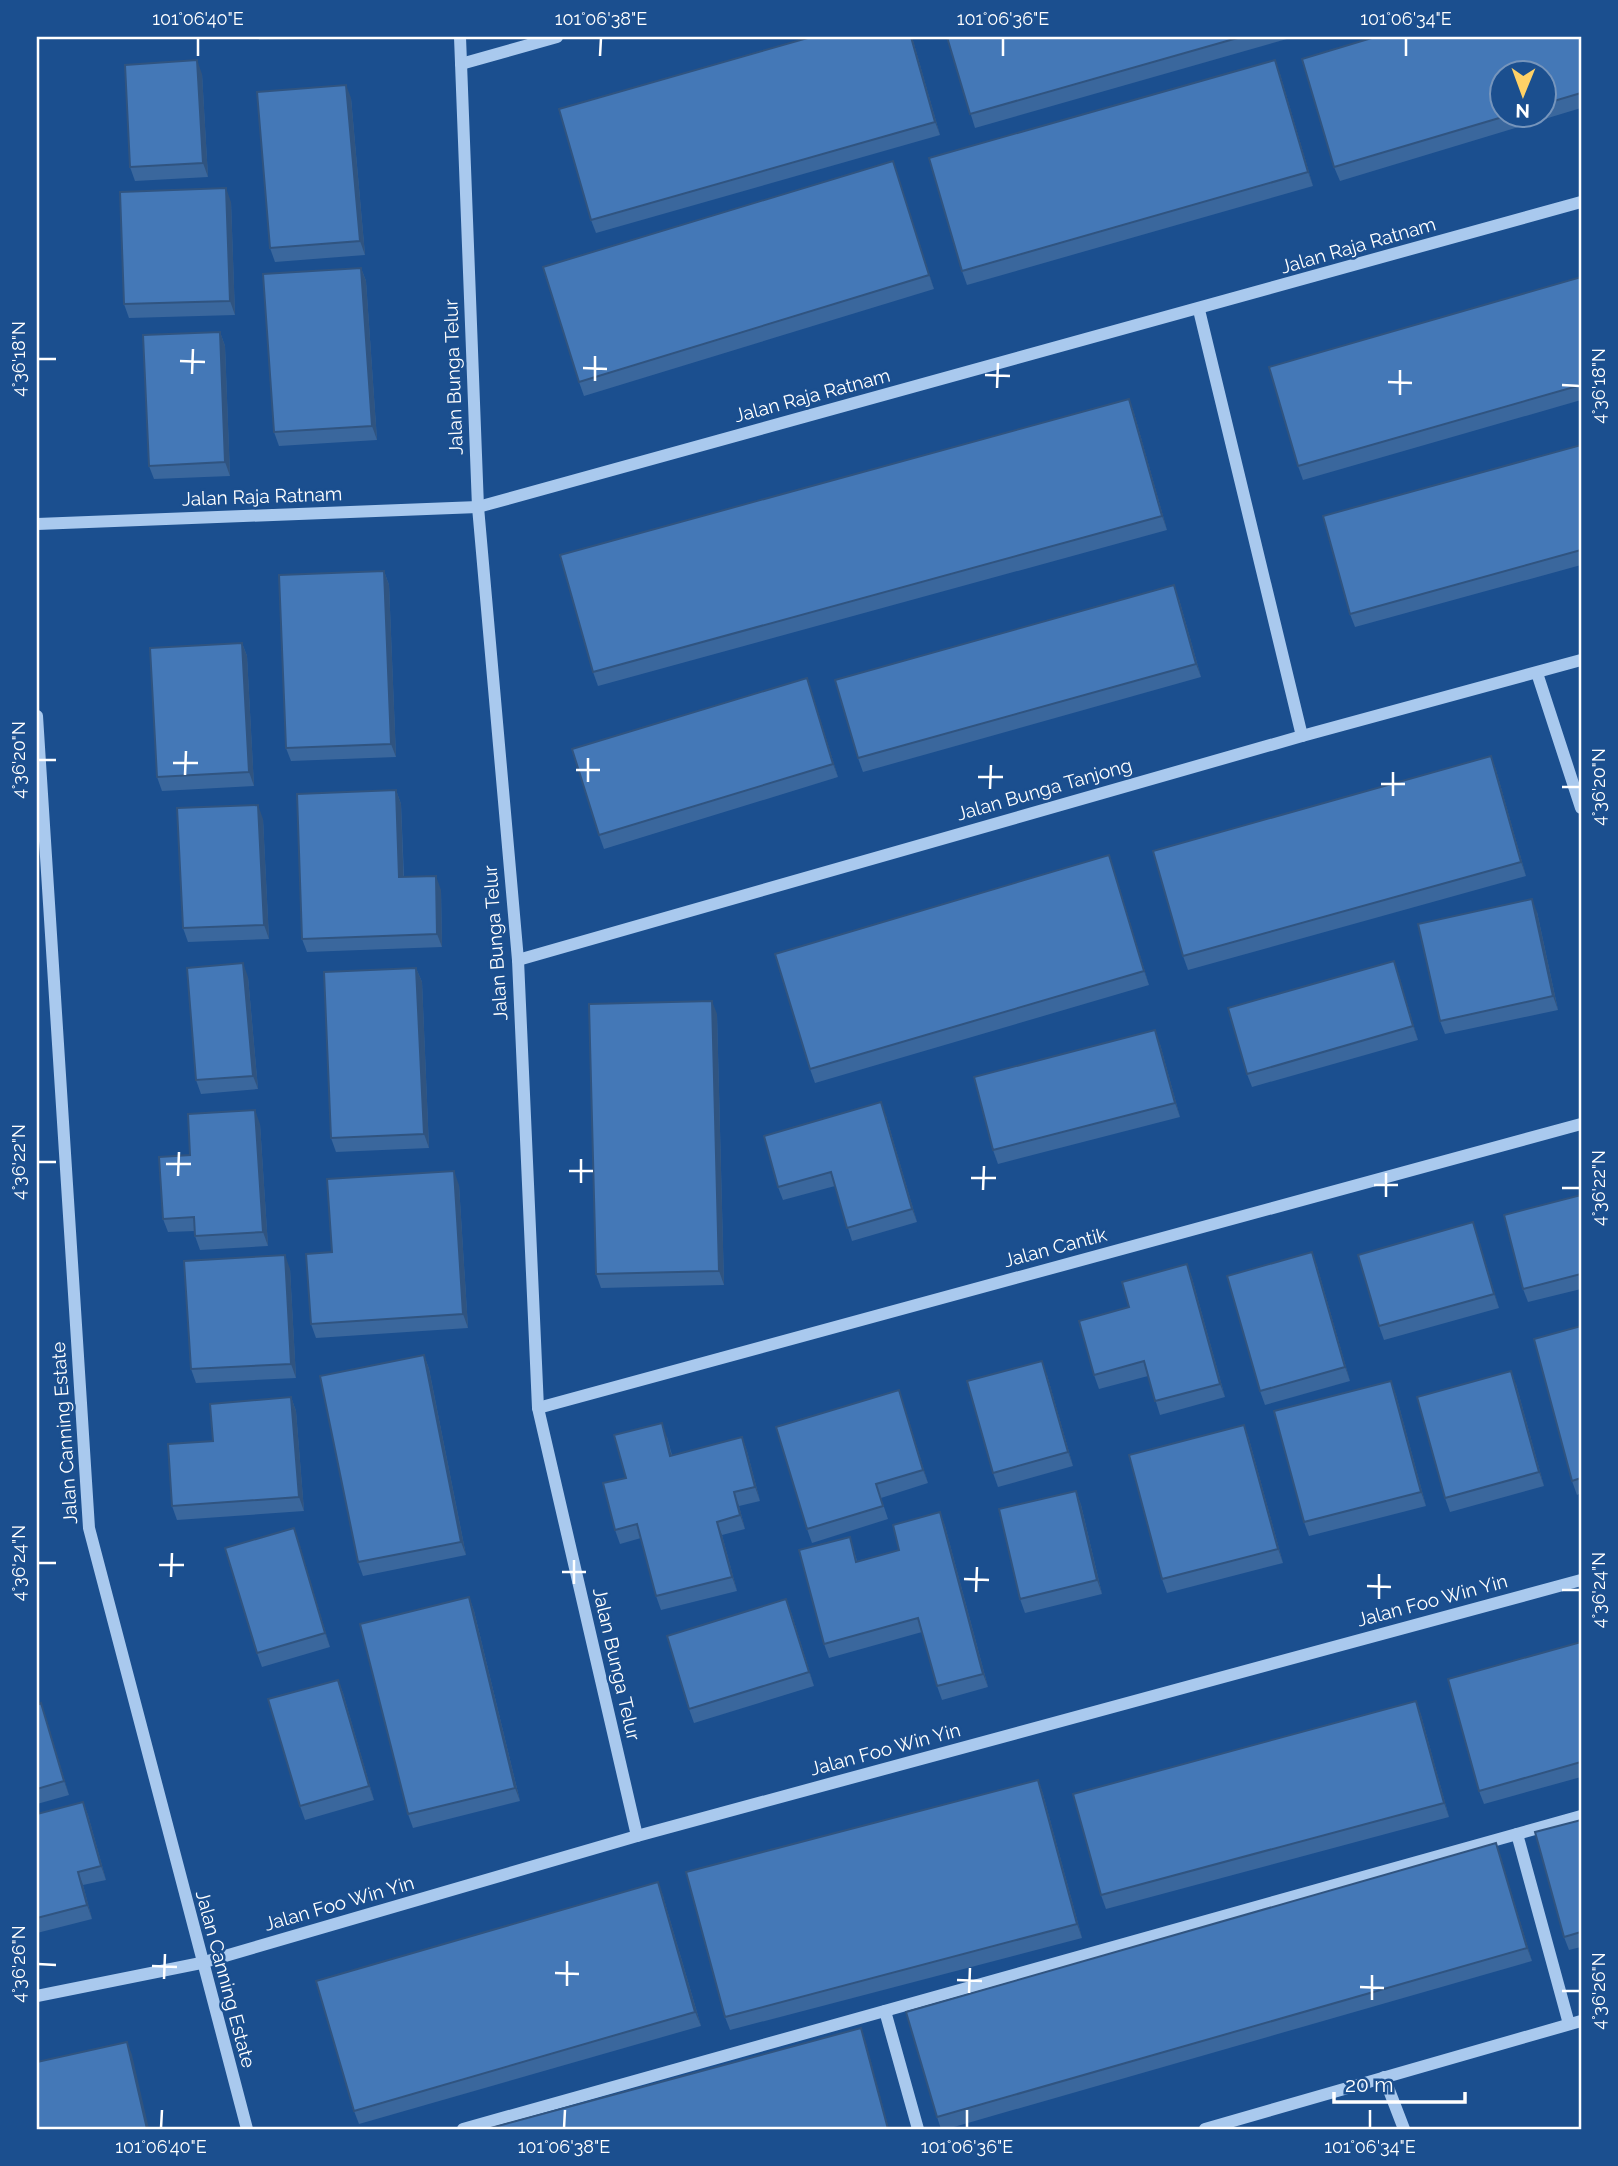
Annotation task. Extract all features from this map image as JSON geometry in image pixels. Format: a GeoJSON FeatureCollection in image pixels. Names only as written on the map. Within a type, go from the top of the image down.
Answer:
{"type":"FeatureCollection","features":[{"type":"Feature","properties":{"kind":"street","name":"Jalan Bunga Telur"},"geometry":{"type":"LineString","coordinates":[[460,37],[478,507],[518,960],[538,1408],[637,1836]]}},
{"type":"Feature","properties":{"kind":"street"},"geometry":{"type":"LineString","coordinates":[[461,64],[557,37]]}},
{"type":"Feature","properties":{"kind":"street","name":"Jalan Raja Ratnam"},"geometry":{"type":"LineString","coordinates":[[37,524],[478,507],[1199,310],[1581,202]]}},
{"type":"Feature","properties":{"kind":"street"},"geometry":{"type":"LineString","coordinates":[[1199,310],[1302,736]]}},
{"type":"Feature","properties":{"kind":"street","name":"Jalan Bunga Tanjong"},"geometry":{"type":"LineString","coordinates":[[518,960],[1302,736],[1581,660]]}},
{"type":"Feature","properties":{"kind":"street"},"geometry":{"type":"LineString","coordinates":[[1537,673],[1581,807]]}},
{"type":"Feature","properties":{"kind":"street","name":"Jalan Canning Estate"},"geometry":{"type":"LineString","coordinates":[[37,716],[42,874],[89,1528],[201,1963],[247,2129]]}},
{"type":"Feature","properties":{"kind":"street","name":"Jalan Cantik"},"geometry":{"type":"LineString","coordinates":[[538,1408],[1581,1124]]}},
{"type":"Feature","properties":{"kind":"street","name":"Jalan Foo Win Yin"},"geometry":{"type":"LineString","coordinates":[[37,1996],[201,1963],[637,1836],[1581,1580]]}},
{"type":"Feature","properties":{"kind":"street"},"geometry":{"type":"LineString","coordinates":[[463,2129],[1581,1816]]}},
{"type":"Feature","properties":{"kind":"street"},"geometry":{"type":"LineString","coordinates":[[1205,2129],[1575,2022],[1517,1834]]}},
{"type":"Feature","properties":{"kind":"street"},"geometry":{"type":"LineString","coordinates":[[885,2011],[918,2129]]}},
{"type":"Feature","properties":{"kind":"street"},"geometry":{"type":"LineString","coordinates":[[1384,2077],[1404,2129]]}},
{"type":"Feature","properties":{"kind":"building"},"geometry":{"type":"Polygon","coordinates":[[[811,37],[911,37],[935,122],[591,220],[559,109],[811,37]]]}},
{"type":"Feature","properties":{"kind":"building"},"geometry":{"type":"Polygon","coordinates":[[[947,37],[1241,37],[970,114],[947,37]]]}},
{"type":"Feature","properties":{"kind":"building"},"geometry":{"type":"Polygon","coordinates":[[[1375,37],[1581,37],[1581,93],[1558,100],[1558,60],[1488,60],[1488,121],[1334,167],[1302,59],[1375,37]]]}},
{"type":"Feature","properties":{"kind":"building"},"geometry":{"type":"Polygon","coordinates":[[[197,60],[203,163],[130,167],[125,65],[197,60]]]}},
{"type":"Feature","properties":{"kind":"building"},"geometry":{"type":"Polygon","coordinates":[[[1275,60],[1308,172],[962,271],[929,158],[1275,60]]]}},
{"type":"Feature","properties":{"kind":"building"},"geometry":{"type":"Polygon","coordinates":[[[346,85],[360,241],[270,248],[257,92],[346,85]]]}},
{"type":"Feature","properties":{"kind":"building"},"geometry":{"type":"Polygon","coordinates":[[[893,161],[929,275],[579,382],[543,267],[893,161]]]}},
{"type":"Feature","properties":{"kind":"building"},"geometry":{"type":"Polygon","coordinates":[[[226,188],[230,301],[124,304],[120,192],[226,188]]]}},
{"type":"Feature","properties":{"kind":"building"},"geometry":{"type":"Polygon","coordinates":[[[361,268],[372,426],[274,432],[263,274],[361,268]]]}},
{"type":"Feature","properties":{"kind":"building"},"geometry":{"type":"Polygon","coordinates":[[[1581,277],[1581,385],[1298,466],[1269,367],[1581,277]]]}},
{"type":"Feature","properties":{"kind":"building"},"geometry":{"type":"Polygon","coordinates":[[[220,332],[225,462],[149,466],[143,335],[220,332]]]}},
{"type":"Feature","properties":{"kind":"building"},"geometry":{"type":"Polygon","coordinates":[[[1129,399],[1162,516],[593,672],[560,555],[1129,399]]]}},
{"type":"Feature","properties":{"kind":"building"},"geometry":{"type":"Polygon","coordinates":[[[1581,445],[1581,550],[1350,614],[1323,516],[1581,445]]]}},
{"type":"Feature","properties":{"kind":"building"},"geometry":{"type":"Polygon","coordinates":[[[384,571],[391,744],[286,748],[279,575],[384,571]]]}},
{"type":"Feature","properties":{"kind":"building"},"geometry":{"type":"Polygon","coordinates":[[[1174,585],[1196,664],[858,758],[835,680],[1174,585]]]}},
{"type":"Feature","properties":{"kind":"building"},"geometry":{"type":"Polygon","coordinates":[[[242,643],[249,772],[157,777],[150,648],[242,643]]]}},
{"type":"Feature","properties":{"kind":"building"},"geometry":{"type":"Polygon","coordinates":[[[807,678],[833,764],[599,835],[572,749],[807,678]]]}},
{"type":"Feature","properties":{"kind":"building"},"geometry":{"type":"Polygon","coordinates":[[[1491,756],[1521,862],[1183,956],[1153,851],[1491,756]]]}},
{"type":"Feature","properties":{"kind":"building"},"geometry":{"type":"Polygon","coordinates":[[[396,790],[399,877],[436,876],[437,934],[302,939],[297,794],[396,790]]]}},
{"type":"Feature","properties":{"kind":"building"},"geometry":{"type":"Polygon","coordinates":[[[258,805],[264,925],[183,928],[177,808],[258,805]]]}},
{"type":"Feature","properties":{"kind":"building"},"geometry":{"type":"Polygon","coordinates":[[[1109,855],[1144,971],[810,1069],[775,954],[1109,855]]]}},
{"type":"Feature","properties":{"kind":"building"},"geometry":{"type":"Polygon","coordinates":[[[1532,899],[1553,996],[1440,1021],[1418,924],[1532,899]]]}},
{"type":"Feature","properties":{"kind":"building"},"geometry":{"type":"Polygon","coordinates":[[[1394,961],[1413,1026],[1247,1074],[1228,1008],[1394,961]]]}},
{"type":"Feature","properties":{"kind":"building"},"geometry":{"type":"Polygon","coordinates":[[[243,963],[253,1076],[196,1080],[187,968],[243,963]]]}},
{"type":"Feature","properties":{"kind":"building"},"geometry":{"type":"Polygon","coordinates":[[[416,968],[424,1134],[331,1138],[324,972],[416,968]]]}},
{"type":"Feature","properties":{"kind":"building"},"geometry":{"type":"Polygon","coordinates":[[[712,1001],[719,1271],[596,1274],[589,1004],[712,1001]]]}},
{"type":"Feature","properties":{"kind":"building"},"geometry":{"type":"Polygon","coordinates":[[[1155,1030],[1175,1103],[993,1150],[974,1077],[1155,1030]]]}},
{"type":"Feature","properties":{"kind":"building"},"geometry":{"type":"Polygon","coordinates":[[[881,1102],[912,1209],[847,1228],[831,1172],[778,1187],[764,1136],[881,1102]]]}},
{"type":"Feature","properties":{"kind":"building"},"geometry":{"type":"Polygon","coordinates":[[[255,1110],[263,1232],[195,1236],[194,1217],[163,1219],[159,1157],[190,1155],[188,1114],[255,1110]]]}},
{"type":"Feature","properties":{"kind":"building"},"geometry":{"type":"Polygon","coordinates":[[[454,1171],[463,1314],[311,1324],[306,1254],[332,1252],[327,1179],[454,1171]]]}},
{"type":"Feature","properties":{"kind":"building"},"geometry":{"type":"Polygon","coordinates":[[[1581,1195],[1581,1274],[1523,1289],[1504,1215],[1581,1195]]]}},
{"type":"Feature","properties":{"kind":"building"},"geometry":{"type":"Polygon","coordinates":[[[1473,1222],[1494,1294],[1379,1326],[1358,1255],[1473,1222]]]}},
{"type":"Feature","properties":{"kind":"building"},"geometry":{"type":"Polygon","coordinates":[[[1312,1252],[1345,1367],[1260,1391],[1227,1276],[1312,1252]]]}},
{"type":"Feature","properties":{"kind":"building"},"geometry":{"type":"Polygon","coordinates":[[[285,1255],[291,1364],[191,1369],[184,1261],[285,1255]]]}},
{"type":"Feature","properties":{"kind":"building"},"geometry":{"type":"Polygon","coordinates":[[[1187,1264],[1220,1384],[1155,1401],[1144,1361],[1094,1375],[1079,1321],[1129,1307],[1122,1282],[1187,1264]]]}},
{"type":"Feature","properties":{"kind":"building"},"geometry":{"type":"Polygon","coordinates":[[[1581,1326],[1581,1478],[1572,1481],[1534,1339],[1581,1326]]]}},
{"type":"Feature","properties":{"kind":"building"},"geometry":{"type":"Polygon","coordinates":[[[424,1355],[461,1542],[358,1562],[320,1376],[424,1355]]]}},
{"type":"Feature","properties":{"kind":"building"},"geometry":{"type":"Polygon","coordinates":[[[1042,1361],[1068,1452],[993,1473],[967,1381],[1042,1361]]]}},
{"type":"Feature","properties":{"kind":"building"},"geometry":{"type":"Polygon","coordinates":[[[1511,1371],[1539,1472],[1445,1498],[1417,1397],[1511,1371]]]}},
{"type":"Feature","properties":{"kind":"building"},"geometry":{"type":"Polygon","coordinates":[[[1391,1381],[1421,1492],[1304,1522],[1274,1411],[1391,1381]]]}},
{"type":"Feature","properties":{"kind":"building"},"geometry":{"type":"Polygon","coordinates":[[[899,1390],[923,1470],[876,1484],[883,1506],[807,1529],[776,1427],[899,1390]]]}},
{"type":"Feature","properties":{"kind":"building"},"geometry":{"type":"Polygon","coordinates":[[[291,1397],[299,1497],[172,1506],[168,1444],[213,1441],[210,1404],[291,1397]]]}},
{"type":"Feature","properties":{"kind":"building"},"geometry":{"type":"Polygon","coordinates":[[[662,1423],[670,1456],[742,1437],[755,1487],[734,1492],[740,1515],[717,1522],[732,1577],[656,1596],[637,1524],[615,1530],[603,1483],[626,1478],[614,1435],[662,1423]]]}},
{"type":"Feature","properties":{"kind":"building"},"geometry":{"type":"Polygon","coordinates":[[[1244,1425],[1278,1549],[1162,1579],[1129,1455],[1244,1425]]]}},
{"type":"Feature","properties":{"kind":"building"},"geometry":{"type":"Polygon","coordinates":[[[1076,1491],[1097,1580],[1020,1599],[999,1509],[1076,1491]]]}},
{"type":"Feature","properties":{"kind":"building"},"geometry":{"type":"Polygon","coordinates":[[[940,1512],[983,1674],[937,1686],[918,1618],[824,1644],[799,1550],[850,1537],[856,1562],[899,1550],[893,1525],[940,1512]]]}},
{"type":"Feature","properties":{"kind":"building"},"geometry":{"type":"Polygon","coordinates":[[[294,1528],[325,1633],[257,1653],[225,1548],[294,1528]]]}},
{"type":"Feature","properties":{"kind":"building"},"geometry":{"type":"Polygon","coordinates":[[[469,1597],[515,1788],[408,1814],[360,1624],[469,1597]]]}},
{"type":"Feature","properties":{"kind":"building"},"geometry":{"type":"Polygon","coordinates":[[[786,1599],[809,1672],[689,1709],[667,1636],[786,1599]]]}},
{"type":"Feature","properties":{"kind":"building"},"geometry":{"type":"Polygon","coordinates":[[[1581,1642],[1581,1762],[1479,1791],[1448,1679],[1581,1642]]]}},
{"type":"Feature","properties":{"kind":"building"},"geometry":{"type":"Polygon","coordinates":[[[338,1680],[369,1786],[300,1806],[268,1699],[338,1680]]]}},
{"type":"Feature","properties":{"kind":"building"},"geometry":{"type":"Polygon","coordinates":[[[1416,1701],[1444,1803],[1101,1895],[1073,1794],[1416,1701]]]}},
{"type":"Feature","properties":{"kind":"building"},"geometry":{"type":"Polygon","coordinates":[[[41,1703],[64,1781],[37,1789],[37,1705],[41,1703]]]}},
{"type":"Feature","properties":{"kind":"building"},"geometry":{"type":"Polygon","coordinates":[[[1038,1780],[1077,1924],[725,2017],[686,1872],[1038,1780]]]}},
{"type":"Feature","properties":{"kind":"building"},"geometry":{"type":"Polygon","coordinates":[[[83,1802],[101,1866],[78,1872],[87,1905],[37,1918],[37,1814],[83,1802]]]}},
{"type":"Feature","properties":{"kind":"building"},"geometry":{"type":"Polygon","coordinates":[[[1581,1820],[1581,1932],[1564,1937],[1535,1832],[1581,1820]]]}},
{"type":"Feature","properties":{"kind":"building"},"geometry":{"type":"Polygon","coordinates":[[[1496,1843],[1527,1948],[937,2117],[906,2012],[1496,1843]]]}},
{"type":"Feature","properties":{"kind":"building"},"geometry":{"type":"Polygon","coordinates":[[[658,1882],[695,2012],[354,2111],[316,1981],[658,1882]]]}},
{"type":"Feature","properties":{"kind":"building"},"geometry":{"type":"Polygon","coordinates":[[[861,2028],[888,2129],[487,2129],[861,2028]]]}},
{"type":"Feature","properties":{"kind":"building"},"geometry":{"type":"Polygon","coordinates":[[[127,2042],[147,2129],[37,2129],[37,2062],[127,2042]]]}}]}
